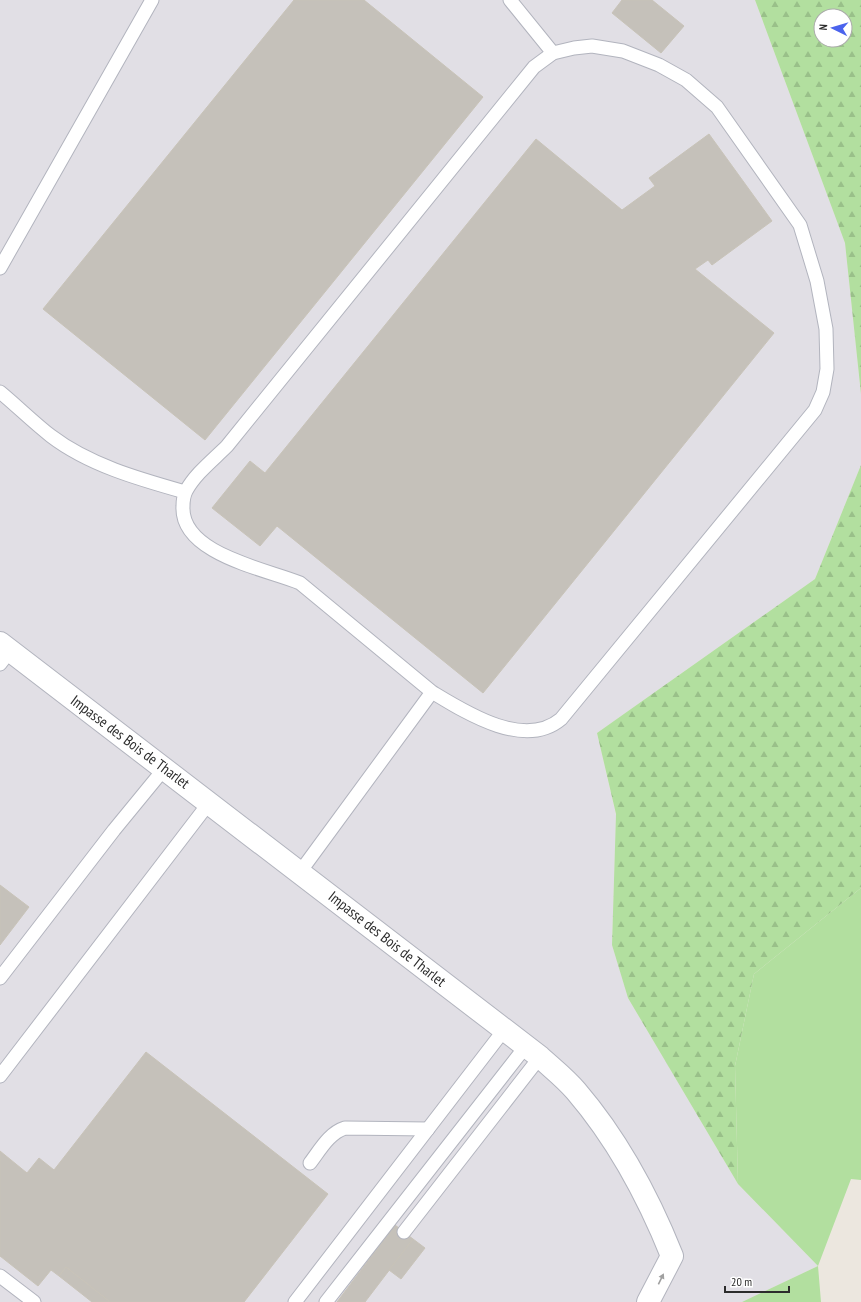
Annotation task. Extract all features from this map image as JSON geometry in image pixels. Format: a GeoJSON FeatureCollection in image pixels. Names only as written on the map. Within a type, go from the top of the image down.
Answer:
{"type":"FeatureCollection","features":[{"type":"Feature","properties":{"kind":"street","name":"Impasse des Bois de Tharlet"},"geometry":{"type":"LineString","coordinates":[[3,653],[164,769],[300,872],[504,1030],[534,1051],[575,1090],[620,1149],[654,1212],[672,1256],[648,1302]]}},
{"type":"Feature","properties":{"kind":"lane"},"geometry":{"type":"LineString","coordinates":[[0,268],[152,0]]}},
{"type":"Feature","properties":{"kind":"lane"},"geometry":{"type":"LineString","coordinates":[[510,0],[553,53]]}},
{"type":"Feature","properties":{"kind":"lane"},"geometry":{"type":"LineString","coordinates":[[592,46],[623,51],[659,65],[686,80],[717,107],[800,225],[817,281],[826,329],[827,369],[823,392],[815,410],[566,712],[553,725],[537,730],[516,730],[495,724],[468,713],[432,692],[300,583],[279,574],[244,564],[203,544],[188,530],[182,516],[185,492],[232,440],[534,66],[553,53],[574,48],[592,46]]}},
{"type":"Feature","properties":{"kind":"lane"},"geometry":{"type":"LineString","coordinates":[[0,392],[51,436],[83,456],[140,479],[185,492]]}},
{"type":"Feature","properties":{"kind":"lane"},"geometry":{"type":"LineString","coordinates":[[300,872],[432,692]]}},
{"type":"Feature","properties":{"kind":"lane"},"geometry":{"type":"LineString","coordinates":[[0,978],[114,830],[164,769]]}},
{"type":"Feature","properties":{"kind":"lane"},"geometry":{"type":"LineString","coordinates":[[0,1076],[209,803]]}},
{"type":"Feature","properties":{"kind":"lane"},"geometry":{"type":"LineString","coordinates":[[295,1302],[504,1030]]}},
{"type":"Feature","properties":{"kind":"lane"},"geometry":{"type":"LineString","coordinates":[[404,1232],[534,1051]]}},
{"type":"Feature","properties":{"kind":"lane"},"geometry":{"type":"LineString","coordinates":[[326,1302],[534,1051]]}},
{"type":"Feature","properties":{"kind":"lane"},"geometry":{"type":"LineString","coordinates":[[310,1163],[336,1130],[345,1128],[428,1129]]}},
{"type":"Feature","properties":{"kind":"lane"},"geometry":{"type":"LineString","coordinates":[[0,1276],[34,1302]]}},
{"type":"Feature","properties":{"kind":"shaded area"},"geometry":{"type":"Polygon","coordinates":[[[0,0],[755,0],[845,243],[861,394],[861,465],[815,579],[597,733],[616,815],[612,945],[628,998],[738,1184],[818,1266],[742,1302],[0,1302],[0,0]]]}},
{"type":"Feature","properties":{"kind":"green space"},"geometry":{"type":"Polygon","coordinates":[[[755,0],[861,0],[861,394],[845,243],[755,0]]]}},
{"type":"Feature","properties":{"kind":"green space"},"geometry":{"type":"Polygon","coordinates":[[[861,465],[861,888],[754,974],[735,1066],[738,1184],[628,998],[612,945],[616,814],[597,733],[815,579],[861,465]]]}},
{"type":"Feature","properties":{"kind":"green space"},"geometry":{"type":"Polygon","coordinates":[[[861,888],[861,1180],[851,1179],[818,1266],[738,1184],[735,1066],[754,974],[861,888]]]}},
{"type":"Feature","properties":{"kind":"green space"},"geometry":{"type":"Polygon","coordinates":[[[818,1266],[821,1302],[742,1302],[818,1266]]]}},
{"type":"Feature","properties":{"kind":"building"},"geometry":{"type":"Polygon","coordinates":[[[294,0],[364,0],[483,97],[205,440],[43,309],[294,0]]]}},
{"type":"Feature","properties":{"kind":"building"},"geometry":{"type":"Polygon","coordinates":[[[622,0],[652,0],[684,26],[661,53],[612,13],[622,0]]]}},
{"type":"Feature","properties":{"kind":"building"},"geometry":{"type":"Polygon","coordinates":[[[709,134],[772,221],[712,265],[708,260],[695,269],[774,333],[483,693],[277,526],[260,546],[212,508],[250,461],[265,473],[536,139],[622,210],[655,186],[649,178],[709,134]]]}},
{"type":"Feature","properties":{"kind":"building"},"geometry":{"type":"Polygon","coordinates":[[[0,885],[29,907],[0,945],[0,885]]]}},
{"type":"Feature","properties":{"kind":"building"},"geometry":{"type":"Polygon","coordinates":[[[146,1052],[328,1194],[244,1302],[108,1302],[109,1301],[66,1267],[59,1276],[51,1270],[38,1286],[0,1256],[0,1151],[27,1173],[39,1158],[54,1170],[146,1052]]]}},
{"type":"Feature","properties":{"kind":"building"},"geometry":{"type":"Polygon","coordinates":[[[395,1225],[413,1239],[365,1302],[337,1302],[395,1225]]]}},
{"type":"Feature","properties":{"kind":"building"},"geometry":{"type":"Polygon","coordinates":[[[413,1239],[425,1248],[401,1279],[389,1270],[413,1239]]]}},
{"type":"Feature","properties":{"kind":"building"},"geometry":{"type":"Polygon","coordinates":[[[66,1267],[109,1301],[92,1302],[59,1276],[66,1267]]]}}]}
